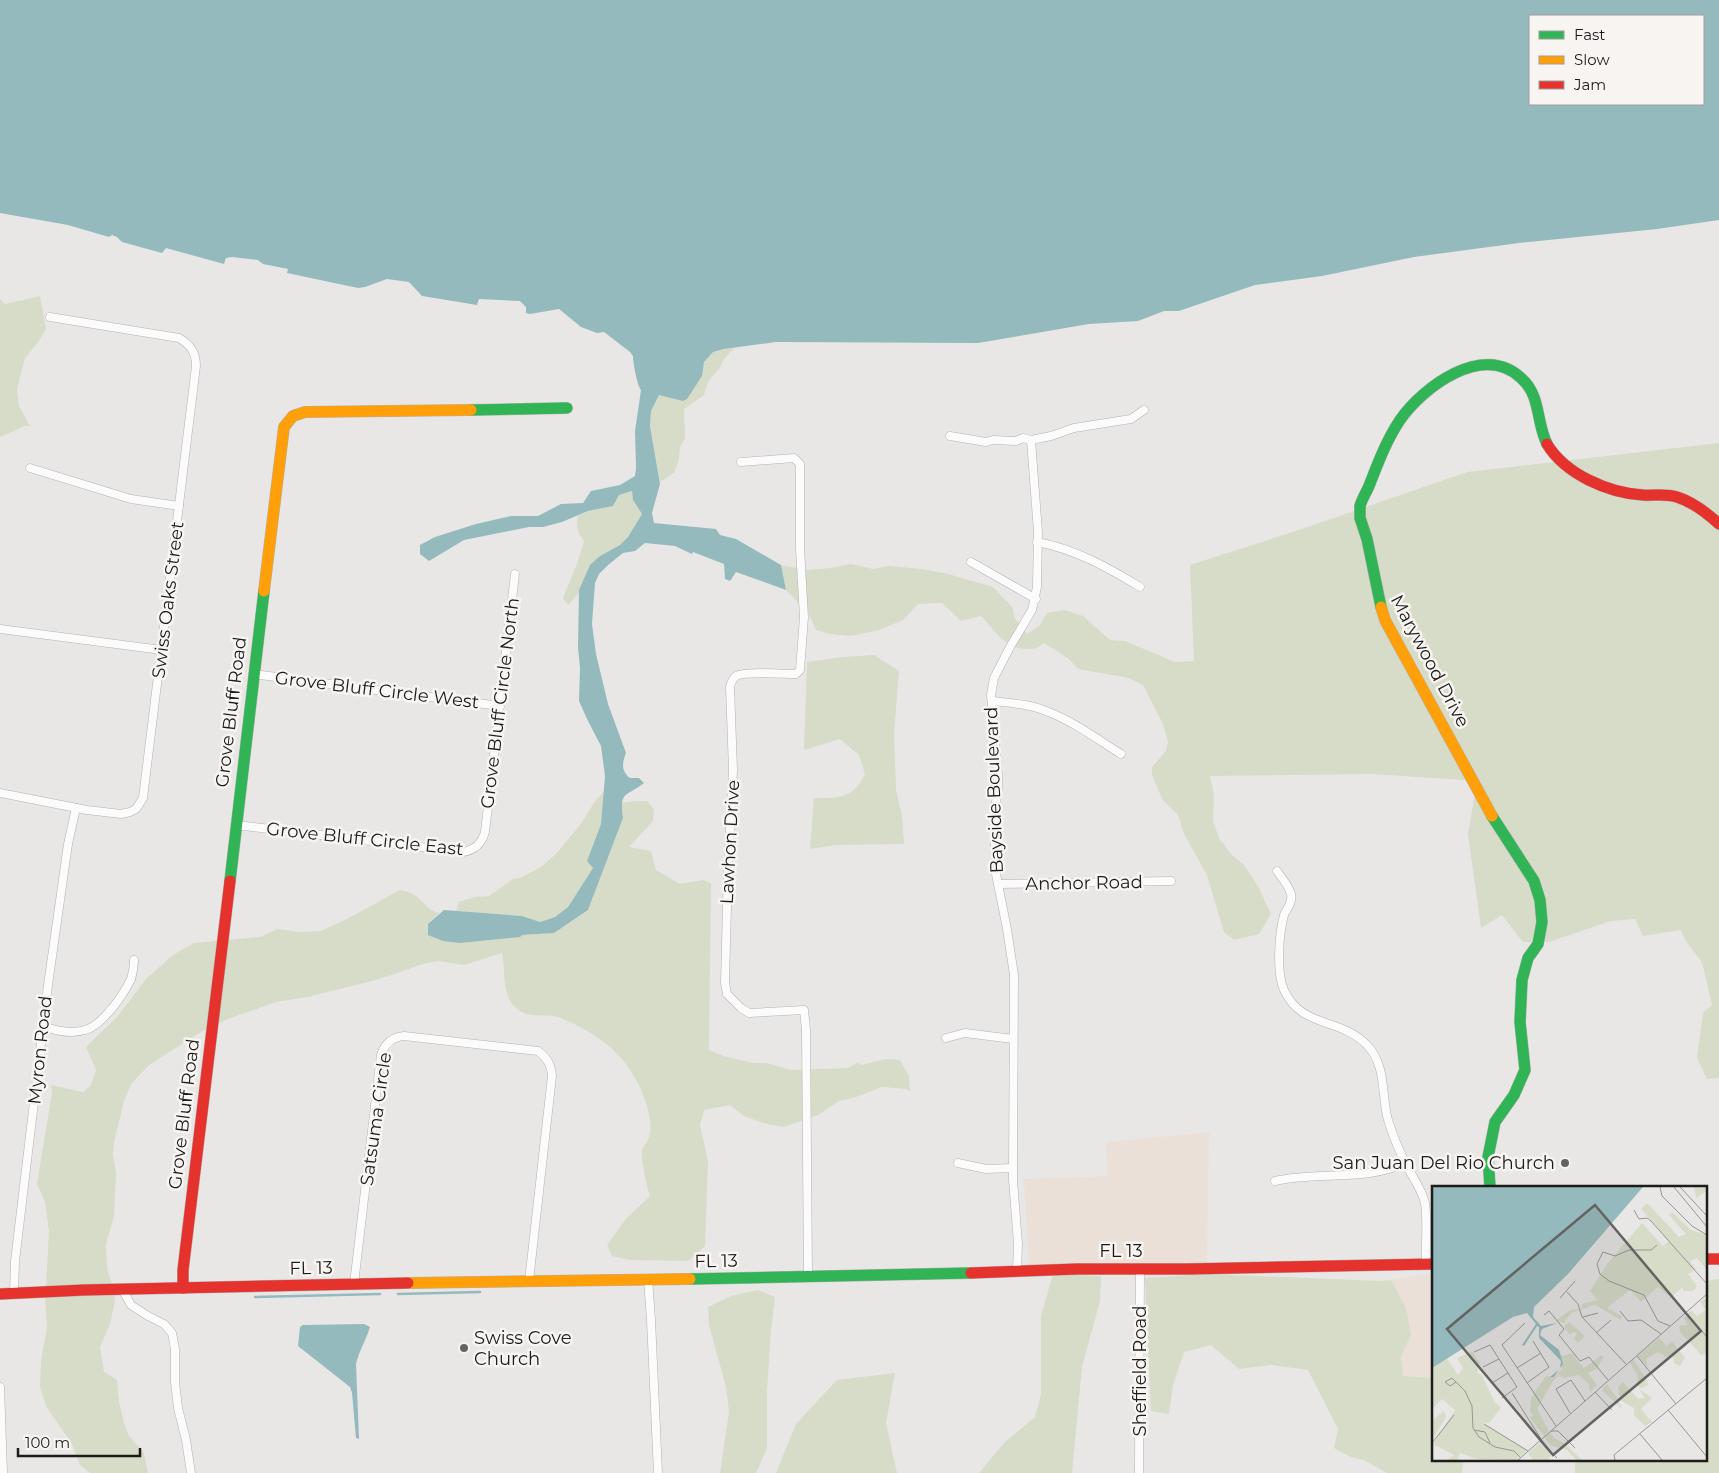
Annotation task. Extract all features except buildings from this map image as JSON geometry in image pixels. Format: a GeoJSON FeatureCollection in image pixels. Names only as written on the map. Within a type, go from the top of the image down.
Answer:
{"type":"FeatureCollection","features":[{"type":"Feature","properties":{"kind":"street","name":"Swiss Oaks Street"},"geometry":{"type":"LineString","coordinates":[[0,793],[76,808],[124,814],[140,804],[143,798],[196,366],[195,354],[191,348],[186,342],[176,337],[50,317]]}},
{"type":"Feature","properties":{"kind":"street","name":"Marywood Drive"},"geometry":{"type":"LineString","coordinates":[[1490,1186],[1488,1157],[1495,1122],[1514,1095],[1525,1070],[1520,1022],[1522,980],[1528,958],[1538,944],[1540,937],[1542,922],[1540,900],[1534,881],[1493,818],[1385,620],[1375,592],[1367,536],[1360,523],[1361,501],[1368,489],[1382,452],[1400,419],[1409,407],[1431,387],[1444,379],[1472,366],[1487,364],[1508,369],[1526,383],[1536,402],[1543,435],[1550,448],[1565,465],[1585,478],[1613,489],[1642,495],[1670,494],[1684,499],[1709,515],[1719,524]]}},
{"type":"Feature","properties":{"kind":"street","name":"Grove Bluff Road"},"geometry":{"type":"LineString","coordinates":[[183,1288],[183,1270],[284,427],[294,416],[305,412],[437,412],[567,408]]}},
{"type":"Feature","properties":{"kind":"street"},"geometry":{"type":"LineString","coordinates":[[950,436],[986,442],[1023,438],[1030,440],[1051,436],[1074,428],[1130,419],[1144,410]]}},
{"type":"Feature","properties":{"kind":"street","name":"Bayside Boulevard"},"geometry":{"type":"LineString","coordinates":[[1017,1271],[1013,1168],[1014,975],[998,884],[994,815],[998,775],[991,686],[1010,647],[1028,618],[1038,587],[1030,440]]}},
{"type":"Feature","properties":{"kind":"street","name":"Lawhon Drive"},"geometry":{"type":"LineString","coordinates":[[741,462],[794,458],[800,464],[800,549],[804,617],[800,670],[796,674],[738,675],[731,682],[733,770],[725,983],[727,994],[741,1008],[749,1012],[804,1010],[806,1039],[808,1276]]}},
{"type":"Feature","properties":{"kind":"street"},"geometry":{"type":"LineString","coordinates":[[30,468],[130,499],[179,506]]}},
{"type":"Feature","properties":{"kind":"street"},"geometry":{"type":"LineString","coordinates":[[1037,542],[1082,555],[1140,587]]}},
{"type":"Feature","properties":{"kind":"street"},"geometry":{"type":"LineString","coordinates":[[971,562],[1036,598]]}},
{"type":"Feature","properties":{"kind":"street","name":"Grove Bluff Circle North"},"geometry":{"type":"LineString","coordinates":[[485,832],[515,574]]}},
{"type":"Feature","properties":{"kind":"street"},"geometry":{"type":"LineString","coordinates":[[0,629],[162,650]]}},
{"type":"Feature","properties":{"kind":"street","name":"Grove Bluff Circle West"},"geometry":{"type":"LineString","coordinates":[[253,674],[500,706]]}},
{"type":"Feature","properties":{"kind":"street"},"geometry":{"type":"LineString","coordinates":[[992,700],[1032,706],[1047,711],[1075,725],[1121,754]]}},
{"type":"Feature","properties":{"kind":"street","name":"Myron Road"},"geometry":{"type":"LineString","coordinates":[[14,1293],[15,1261],[56,920],[68,844],[76,808]]}},
{"type":"Feature","properties":{"kind":"street","name":"Grove Bluff Circle East"},"geometry":{"type":"LineString","coordinates":[[236,825],[463,852],[475,848],[480,843],[485,832]]}},
{"type":"Feature","properties":{"kind":"street"},"geometry":{"type":"LineString","coordinates":[[1277,871],[1291,895],[1282,926],[1280,968],[1284,988],[1290,1001],[1299,1011],[1319,1021],[1350,1032],[1364,1042],[1375,1055],[1382,1074],[1388,1119],[1405,1163],[1422,1194],[1429,1264]]}},
{"type":"Feature","properties":{"kind":"street","name":"Anchor Road"},"geometry":{"type":"LineString","coordinates":[[998,884],[1171,881]]}},
{"type":"Feature","properties":{"kind":"street"},"geometry":{"type":"LineString","coordinates":[[43,1026],[66,1032],[85,1031],[93,1027],[106,1015],[127,986],[134,969],[134,960]]}},
{"type":"Feature","properties":{"kind":"street"},"geometry":{"type":"LineString","coordinates":[[946,1038],[965,1033],[1013,1039]]}},
{"type":"Feature","properties":{"kind":"street","name":"Satsuma Circle"},"geometry":{"type":"LineString","coordinates":[[354,1284],[381,1055],[383,1049],[392,1040],[404,1036],[538,1051],[550,1064],[552,1076],[528,1281]]}},
{"type":"Feature","properties":{"kind":"street"},"geometry":{"type":"LineString","coordinates":[[958,1163],[986,1169],[1013,1168]]}},
{"type":"Feature","properties":{"kind":"street"},"geometry":{"type":"LineString","coordinates":[[1275,1181],[1316,1175],[1383,1172],[1405,1163]]}},
{"type":"Feature","properties":{"kind":"street"},"geometry":{"type":"LineString","coordinates":[[1706,1259],[1719,1259]]}},
{"type":"Feature","properties":{"kind":"street","name":"FL 13"},"geometry":{"type":"LineString","coordinates":[[0,1294],[122,1289],[354,1284],[723,1279],[1140,1268],[1188,1269],[1429,1264]]}},
{"type":"Feature","properties":{"kind":"street","name":"Sheffield Road"},"geometry":{"type":"LineString","coordinates":[[1139,1473],[1140,1268]]}},
{"type":"Feature","properties":{"kind":"street"},"geometry":{"type":"LineString","coordinates":[[648,1279],[658,1473]]}},
{"type":"Feature","properties":{"kind":"street"},"geometry":{"type":"LineString","coordinates":[[122,1289],[131,1305],[164,1324],[172,1333],[175,1349],[175,1382],[178,1408],[186,1440],[191,1473]]}},
{"type":"Feature","properties":{"kind":"street"},"geometry":{"type":"LineString","coordinates":[[0,1387],[3,1473]]}},
{"type":"Feature","properties":{"kind":"shaded area"},"geometry":{"type":"Polygon","coordinates":[[[1209,1132],[1207,1264],[1029,1266],[1024,1179],[1107,1176],[1106,1142],[1209,1132]]]}},
{"type":"Feature","properties":{"kind":"shaded area"},"geometry":{"type":"Polygon","coordinates":[[[1432,1273],[1432,1378],[1403,1376],[1401,1356],[1411,1335],[1406,1308],[1391,1280],[1432,1273]]]}},
{"type":"Feature","properties":{"kind":"green space"},"geometry":{"type":"Polygon","coordinates":[[[40,296],[46,329],[25,358],[17,390],[19,406],[30,426],[25,426],[0,437],[0,299],[5,304],[40,296]]]}},
{"type":"Feature","properties":{"kind":"green space"},"geometry":{"type":"Polygon","coordinates":[[[735,347],[708,382],[704,395],[684,409],[685,438],[680,447],[679,459],[674,473],[660,482],[650,426],[651,411],[659,394],[683,401],[702,376],[704,362],[713,352],[735,347]]]}},
{"type":"Feature","properties":{"kind":"green space"},"geometry":{"type":"Polygon","coordinates":[[[1719,443],[1719,1078],[1707,1079],[1697,1058],[1703,1013],[1712,1005],[1702,962],[1685,940],[1681,930],[1643,936],[1635,919],[1611,921],[1549,942],[1523,942],[1502,915],[1481,928],[1468,834],[1477,781],[1373,774],[1210,776],[1214,795],[1213,821],[1219,838],[1231,854],[1244,865],[1258,886],[1271,914],[1259,934],[1234,940],[1224,932],[1207,875],[1184,834],[1178,815],[1162,799],[1152,775],[1152,767],[1166,751],[1168,742],[1163,724],[1143,685],[1129,678],[1078,669],[1069,659],[1044,643],[1032,649],[1012,646],[1001,638],[981,616],[961,621],[942,603],[918,604],[903,620],[879,630],[851,636],[830,634],[816,630],[808,612],[786,590],[781,565],[807,570],[851,564],[873,569],[889,566],[948,574],[993,587],[1013,608],[1014,617],[1027,634],[1040,625],[1047,613],[1064,610],[1083,616],[1110,640],[1125,641],[1175,662],[1194,661],[1190,565],[1302,529],[1467,472],[1719,443]]]}},
{"type":"Feature","properties":{"kind":"green space"},"geometry":{"type":"Polygon","coordinates":[[[632,491],[633,500],[642,514],[628,537],[620,545],[600,556],[579,593],[568,605],[563,598],[584,541],[578,529],[578,516],[588,511],[613,506],[619,495],[632,491]]]}},
{"type":"Feature","properties":{"kind":"green space"},"geometry":{"type":"Polygon","coordinates":[[[874,655],[899,671],[894,734],[896,790],[902,816],[904,844],[836,845],[810,849],[814,798],[831,798],[850,793],[865,774],[859,755],[840,739],[804,750],[807,662],[874,655]]]}},
{"type":"Feature","properties":{"kind":"green space"},"geometry":{"type":"Polygon","coordinates":[[[604,791],[601,824],[587,861],[593,868],[568,907],[555,917],[539,922],[522,916],[456,911],[459,902],[474,897],[489,896],[513,879],[520,878],[541,867],[556,854],[580,825],[604,791]]]}},
{"type":"Feature","properties":{"kind":"green space"},"geometry":{"type":"Polygon","coordinates":[[[647,801],[654,809],[653,821],[629,847],[651,851],[656,870],[680,884],[703,880],[711,883],[709,1050],[723,1056],[753,1063],[767,1063],[791,1070],[848,1068],[858,1062],[861,1065],[886,1059],[900,1060],[909,1076],[910,1092],[907,1089],[882,1087],[839,1101],[818,1115],[784,1127],[763,1123],[744,1116],[730,1105],[704,1110],[700,1125],[708,1161],[705,1246],[688,1261],[630,1260],[612,1256],[607,1245],[626,1219],[650,1196],[644,1174],[642,1155],[649,1137],[649,1112],[630,1070],[612,1048],[581,1027],[554,1016],[524,1013],[515,1007],[506,989],[502,953],[464,965],[438,961],[422,964],[364,983],[307,997],[276,1002],[228,1019],[201,1032],[149,1065],[131,1084],[124,1101],[114,1142],[113,1155],[116,1173],[114,1216],[106,1244],[107,1267],[112,1285],[46,1287],[49,1232],[45,1202],[37,1184],[52,1093],[51,1085],[83,1092],[91,1085],[96,1070],[86,1047],[117,1017],[147,978],[173,955],[194,943],[260,937],[277,929],[300,932],[321,931],[400,890],[414,895],[430,909],[440,913],[428,924],[460,943],[554,933],[588,910],[623,818],[621,803],[647,801]]]}},
{"type":"Feature","properties":{"kind":"green space"},"geometry":{"type":"Polygon","coordinates":[[[1053,1274],[1101,1276],[1100,1301],[1082,1367],[1072,1473],[979,1473],[1004,1443],[1035,1417],[1041,1395],[1041,1316],[1053,1274]]]}},
{"type":"Feature","properties":{"kind":"green space"},"geometry":{"type":"Polygon","coordinates":[[[1207,1274],[1391,1280],[1406,1308],[1411,1335],[1401,1356],[1403,1376],[1432,1378],[1432,1460],[1463,1460],[1462,1473],[1387,1473],[1364,1460],[1351,1457],[1334,1448],[1338,1429],[1308,1370],[1271,1365],[1239,1369],[1211,1345],[1184,1352],[1173,1385],[1169,1414],[1151,1411],[1145,1278],[1207,1274]]]}},
{"type":"Feature","properties":{"kind":"green space"},"geometry":{"type":"Polygon","coordinates":[[[1719,1279],[1719,1473],[1575,1473],[1575,1460],[1706,1460],[1706,1281],[1719,1279]]]}},
{"type":"Feature","properties":{"kind":"green space"},"geometry":{"type":"Polygon","coordinates":[[[758,1290],[775,1297],[767,1391],[767,1448],[756,1473],[720,1473],[729,1412],[726,1387],[709,1325],[708,1307],[731,1296],[758,1290]]]}},
{"type":"Feature","properties":{"kind":"green space"},"geometry":{"type":"Polygon","coordinates":[[[114,1294],[115,1301],[110,1324],[100,1347],[104,1372],[117,1380],[119,1402],[125,1426],[129,1436],[144,1453],[148,1473],[90,1473],[80,1465],[71,1442],[47,1408],[40,1387],[41,1361],[47,1327],[45,1296],[114,1294]]]}},
{"type":"Feature","properties":{"kind":"green space"},"geometry":{"type":"Polygon","coordinates":[[[895,1373],[886,1423],[897,1473],[776,1473],[796,1424],[837,1380],[895,1373]]]}},
{"type":"Feature","properties":{"kind":"water"},"geometry":{"type":"Polygon","coordinates":[[[0,0],[1719,0],[1719,220],[1414,257],[1322,276],[1255,285],[1179,311],[1164,311],[1138,321],[1089,324],[978,343],[776,342],[724,349],[713,352],[704,362],[702,376],[687,399],[683,401],[659,395],[651,411],[650,426],[660,484],[652,513],[654,523],[716,529],[720,535],[736,539],[781,565],[786,590],[736,572],[730,581],[725,579],[724,564],[693,552],[692,554],[675,546],[645,543],[635,551],[623,553],[599,574],[595,583],[592,624],[596,654],[608,704],[626,753],[623,763],[624,770],[630,778],[639,778],[644,783],[628,793],[623,799],[623,818],[588,910],[554,933],[460,943],[443,941],[428,935],[428,924],[444,910],[522,916],[540,922],[555,917],[568,907],[593,868],[587,861],[601,824],[605,776],[601,746],[579,701],[579,590],[590,565],[600,556],[620,545],[628,537],[642,514],[633,500],[632,491],[619,495],[613,506],[588,511],[562,522],[464,540],[429,561],[420,554],[420,545],[435,537],[476,524],[511,516],[538,516],[561,504],[583,503],[591,491],[620,485],[635,476],[635,431],[641,390],[634,368],[633,356],[604,332],[597,333],[581,327],[559,309],[530,314],[526,313],[526,307],[520,301],[479,299],[477,305],[422,296],[409,282],[387,279],[358,288],[287,273],[288,269],[263,264],[258,260],[232,257],[226,258],[224,264],[166,248],[162,253],[122,242],[112,235],[109,237],[68,225],[0,213],[0,0]]]}},
{"type":"Feature","properties":{"kind":"water"},"geometry":{"type":"Polygon","coordinates":[[[364,1324],[370,1327],[356,1364],[359,1439],[356,1438],[350,1387],[298,1346],[300,1327],[303,1325],[364,1324]]]}},
{"type":"Feature","properties":{"kind":"waterway"},"geometry":{"type":"LineString","coordinates":[[398,1294],[480,1292]]}},
{"type":"Feature","properties":{"kind":"waterway"},"geometry":{"type":"LineString","coordinates":[[255,1297],[380,1294]]}},
{"type":"Feature","properties":{"kind":"traffic: fast"},"geometry":{"type":"LineString","coordinates":[[1381,607],[1367,539],[1360,518],[1360,506],[1395,428],[1410,407],[1423,394],[1455,373],[1472,367],[1489,365],[1506,368],[1521,378],[1532,392],[1547,444]]}},
{"type":"Feature","properties":{"kind":"traffic: fast"},"geometry":{"type":"LineString","coordinates":[[471,410],[567,408]]}},
{"type":"Feature","properties":{"kind":"traffic: fast"},"geometry":{"type":"LineString","coordinates":[[230,881],[264,591]]}},
{"type":"Feature","properties":{"kind":"traffic: fast"},"geometry":{"type":"LineString","coordinates":[[1490,1186],[1488,1157],[1495,1122],[1514,1095],[1525,1070],[1520,1022],[1522,980],[1528,958],[1538,944],[1542,922],[1540,900],[1534,881],[1492,816]]}},
{"type":"Feature","properties":{"kind":"traffic: fast"},"geometry":{"type":"LineString","coordinates":[[690,1279],[971,1273]]}},
{"type":"Feature","properties":{"kind":"traffic: slow"},"geometry":{"type":"LineString","coordinates":[[264,591],[284,427],[293,416],[305,412],[471,410]]}},
{"type":"Feature","properties":{"kind":"traffic: slow"},"geometry":{"type":"LineString","coordinates":[[1381,607],[1385,620],[1492,816]]}},
{"type":"Feature","properties":{"kind":"traffic: slow"},"geometry":{"type":"LineString","coordinates":[[408,1283],[690,1279]]}},
{"type":"Feature","properties":{"kind":"traffic: jam"},"geometry":{"type":"LineString","coordinates":[[1547,444],[1565,464],[1589,480],[1602,486],[1630,493],[1677,497],[1700,508],[1719,524]]}},
{"type":"Feature","properties":{"kind":"traffic: jam"},"geometry":{"type":"LineString","coordinates":[[183,1288],[183,1270],[230,881]]}},
{"type":"Feature","properties":{"kind":"traffic: jam"},"geometry":{"type":"LineString","coordinates":[[1706,1259],[1719,1259]]}},
{"type":"Feature","properties":{"kind":"traffic: jam"},"geometry":{"type":"LineString","coordinates":[[971,1273],[1077,1269],[1188,1269],[1432,1264]]}},
{"type":"Feature","properties":{"kind":"traffic: jam"},"geometry":{"type":"LineString","coordinates":[[0,1294],[84,1290],[408,1283]]}},
{"type":"Feature","properties":{"kind":"place","name":"San Juan Del Rio Church"},"geometry":{"type":"Point","coordinates":[1565,1163]}},
{"type":"Feature","properties":{"kind":"place","name":"Swiss Cove Church"},"geometry":{"type":"Point","coordinates":[464,1348]}}]}
